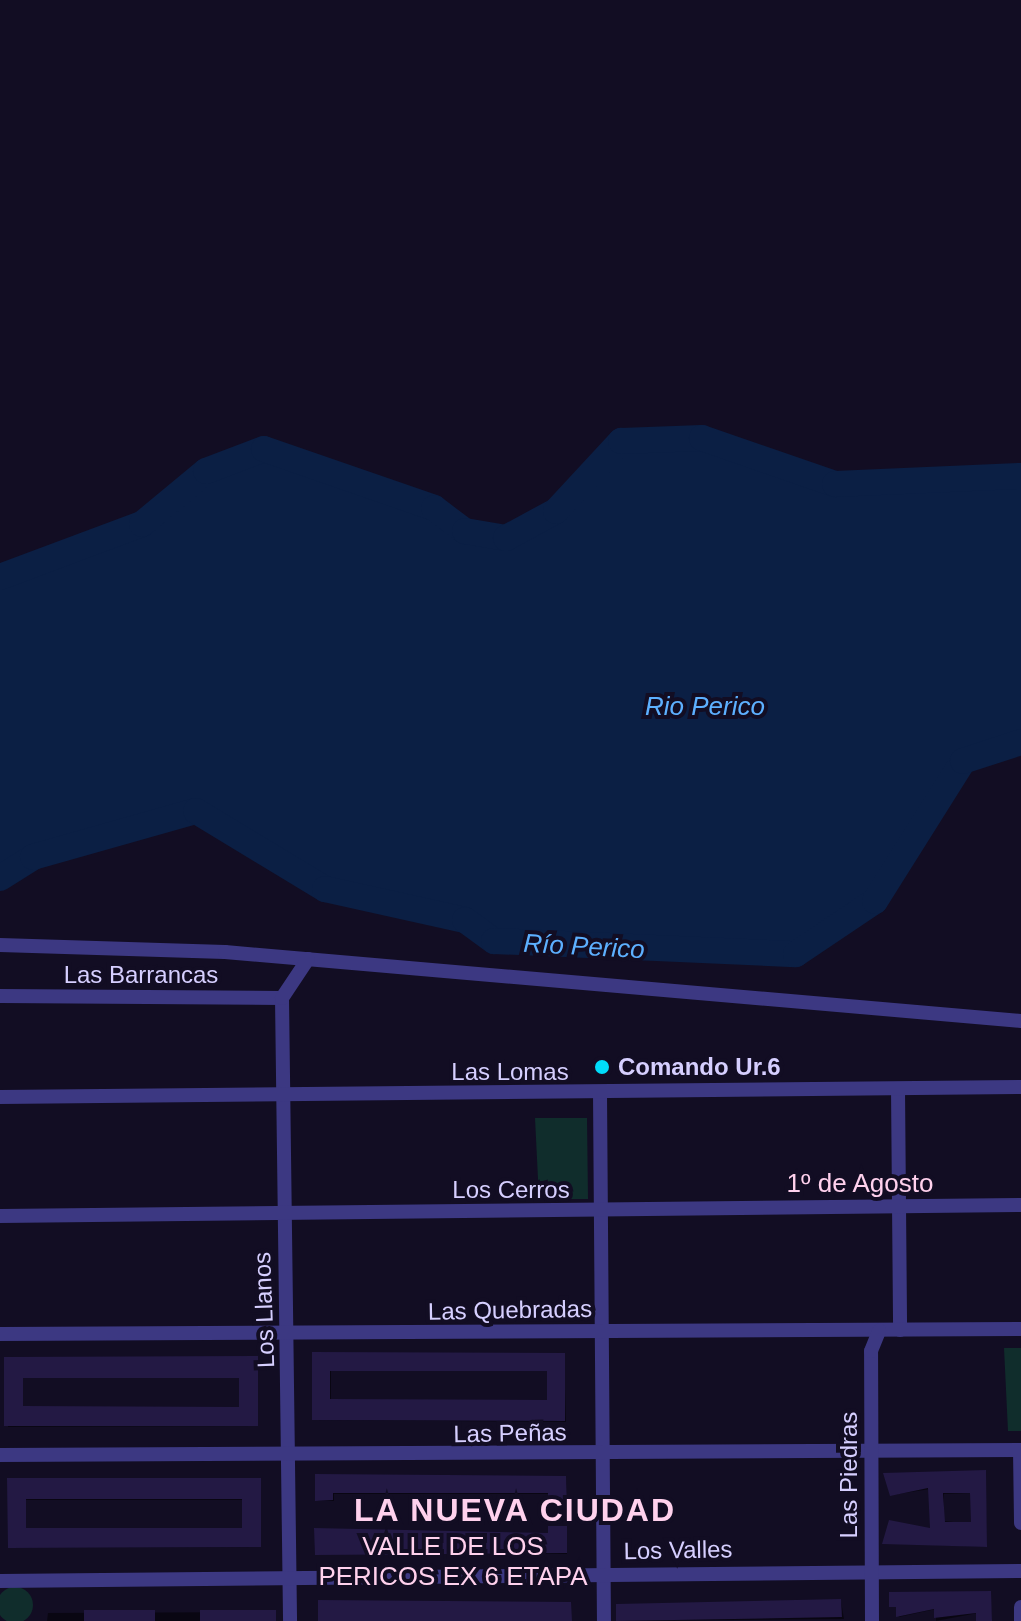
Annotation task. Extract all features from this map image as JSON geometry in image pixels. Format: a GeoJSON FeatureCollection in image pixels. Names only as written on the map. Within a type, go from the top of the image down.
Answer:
{"type":"FeatureCollection","features":[{"type":"Feature","properties":{"kind":"street"},"geometry":{"type":"LineString","coordinates":[[0,945],[308,959],[1021,1021]]}},
{"type":"Feature","properties":{"kind":"street"},"geometry":{"type":"LineString","coordinates":[[282,998],[308,959]]}},
{"type":"Feature","properties":{"kind":"street","name":"Las Barrancas"},"geometry":{"type":"LineString","coordinates":[[0,996],[282,998]]}},
{"type":"Feature","properties":{"kind":"street","name":"Los Llanos"},"geometry":{"type":"LineString","coordinates":[[282,998],[290,1621]]}},
{"type":"Feature","properties":{"kind":"street","name":"Las Lomas"},"geometry":{"type":"LineString","coordinates":[[0,1097],[1021,1087]]}},
{"type":"Feature","properties":{"kind":"street"},"geometry":{"type":"LineString","coordinates":[[898,1089],[900,1330]]}},
{"type":"Feature","properties":{"kind":"street"},"geometry":{"type":"LineString","coordinates":[[600,1093],[604,1621]]}},
{"type":"Feature","properties":{"kind":"street","name":"Los Cerros"},"geometry":{"type":"LineString","coordinates":[[0,1216],[599,1212],[1021,1205]]}},
{"type":"Feature","properties":{"kind":"street","name":"Las Quebradas"},"geometry":{"type":"LineString","coordinates":[[0,1334],[1021,1329]]}},
{"type":"Feature","properties":{"kind":"street","name":"Las Piedras"},"geometry":{"type":"LineString","coordinates":[[872,1621],[871,1351],[879,1331]]}},
{"type":"Feature","properties":{"kind":"street"},"geometry":{"type":"LineString","coordinates":[[1020,1450],[1021,1523]]}},
{"type":"Feature","properties":{"kind":"street","name":"Las Peñas"},"geometry":{"type":"LineString","coordinates":[[0,1455],[288,1457],[1020,1450]]}},
{"type":"Feature","properties":{"kind":"street","name":"Los Valles"},"geometry":{"type":"LineString","coordinates":[[0,1581],[872,1569],[1021,1571]]}},
{"type":"Feature","properties":{"kind":"street"},"geometry":{"type":"LineString","coordinates":[[1021,1607],[1021,1621]]}},
{"type":"Feature","properties":{"kind":"green space"},"geometry":{"type":"Polygon","coordinates":[[[535,1118],[587,1118],[588,1199],[539,1199],[535,1118]]]}},
{"type":"Feature","properties":{"kind":"green space"},"geometry":{"type":"Polygon","coordinates":[[[1004,1348],[1021,1348],[1021,1431],[1008,1431],[1004,1348]]]}},
{"type":"Feature","properties":{"kind":"green space"},"geometry":{"type":"Polygon","coordinates":[[[15,1587],[27,1593],[33,1605],[27,1617],[15,1623],[3,1617],[-3,1605],[3,1593],[15,1587]]]}},
{"type":"Feature","properties":{"kind":"water","name":"Rio Perico"},"geometry":{"type":"Polygon","coordinates":[[[702,438],[835,484],[1021,476],[1021,742],[963,761],[875,901],[796,954],[494,941],[465,920],[325,889],[196,811],[34,857],[0,878],[0,577],[142,524],[206,471],[264,449],[434,508],[465,531],[506,538],[556,511],[621,441],[702,438]]]}},
{"type":"Feature","properties":{"kind":"building"},"geometry":{"type":"Polygon","coordinates":[[[312,1352],[565,1353],[565,1421],[312,1420],[312,1352]],[[330,1371],[330,1399],[547,1400],[547,1371],[330,1371]]]}},
{"type":"Feature","properties":{"kind":"building"},"geometry":{"type":"Polygon","coordinates":[[[258,1356],[258,1426],[4,1426],[4,1357],[258,1356]],[[23,1378],[23,1406],[239,1407],[239,1378],[23,1378]]]}},
{"type":"Feature","properties":{"kind":"building"},"geometry":{"type":"Polygon","coordinates":[[[986,1470],[987,1547],[882,1544],[889,1520],[930,1528],[928,1488],[890,1496],[883,1473],[986,1470]],[[943,1493],[945,1522],[971,1522],[970,1493],[943,1493]]]}},
{"type":"Feature","properties":{"kind":"building"},"geometry":{"type":"Polygon","coordinates":[[[315,1474],[566,1476],[567,1503],[548,1503],[548,1493],[333,1493],[333,1500],[315,1501],[315,1474]]]}},
{"type":"Feature","properties":{"kind":"building"},"geometry":{"type":"Polygon","coordinates":[[[7,1478],[261,1478],[261,1547],[8,1548],[7,1478]],[[26,1499],[26,1528],[242,1528],[242,1499],[26,1499]]]}},
{"type":"Feature","properties":{"kind":"building"},"geometry":{"type":"Polygon","coordinates":[[[548,1526],[567,1526],[567,1553],[315,1555],[314,1528],[548,1533],[548,1526]]]}},
{"type":"Feature","properties":{"kind":"building"},"geometry":{"type":"Polygon","coordinates":[[[991,1591],[992,1621],[976,1621],[976,1613],[934,1618],[934,1609],[896,1617],[896,1607],[889,1607],[889,1592],[991,1591]]]}},
{"type":"Feature","properties":{"kind":"building"},"geometry":{"type":"Polygon","coordinates":[[[841,1599],[842,1617],[616,1621],[616,1604],[841,1599]]]}},
{"type":"Feature","properties":{"kind":"building"},"geometry":{"type":"Polygon","coordinates":[[[318,1600],[571,1602],[572,1621],[318,1621],[318,1600]]]}},
{"type":"Feature","properties":{"kind":"building"},"geometry":{"type":"Polygon","coordinates":[[[84,1610],[155,1610],[155,1621],[84,1621],[84,1610]]]}},
{"type":"Feature","properties":{"kind":"building"},"geometry":{"type":"Polygon","coordinates":[[[200,1610],[276,1610],[276,1621],[200,1621],[200,1610]]]}},
{"type":"Feature","properties":{"kind":"waterway","name":"Río Perico"},"geometry":{"type":"LineString","coordinates":[[0,577],[142,524],[206,471],[264,449],[434,508],[465,531],[506,538],[556,511],[621,441],[702,438],[835,484],[1021,476]]}},
{"type":"Feature","properties":{"kind":"waterway","name":"Río Perico"},"geometry":{"type":"LineString","coordinates":[[0,878],[33,857],[196,811],[325,889],[465,920],[494,941],[796,954],[875,901],[963,761],[1021,742]]}},
{"type":"Feature","properties":{"kind":"place","name":"Comando Ur.6"},"geometry":{"type":"Point","coordinates":[602,1067]}},
{"type":"Feature","properties":{"kind":"district","name":"1º de Agosto"},"geometry":{"type":"Point","coordinates":[860,1184]}},
{"type":"Feature","properties":{"kind":"district","name":"LA NUEVA CIUDAD"},"geometry":{"type":"Point","coordinates":[515,1510]}},
{"type":"Feature","properties":{"kind":"district","name":"VALLE DE LOS PERICOS EX 6 ETAPA"},"geometry":{"type":"Point","coordinates":[453,1562]}}]}
